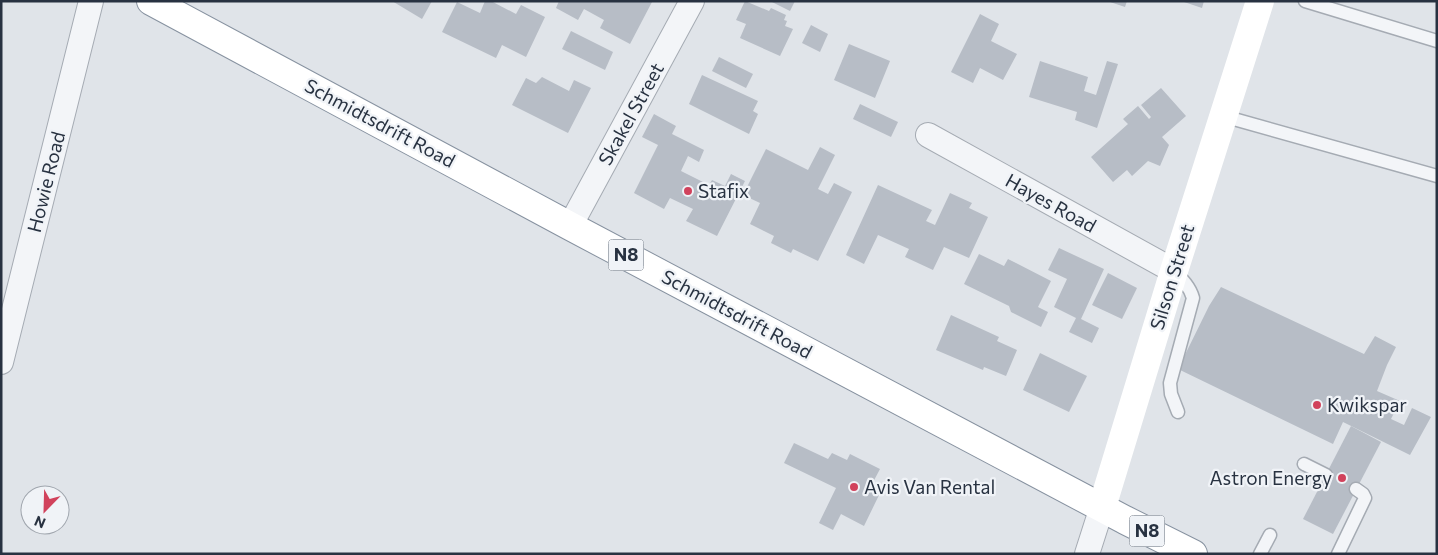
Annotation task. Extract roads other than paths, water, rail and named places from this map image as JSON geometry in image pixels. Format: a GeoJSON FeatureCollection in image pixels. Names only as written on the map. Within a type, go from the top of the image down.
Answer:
{"type":"FeatureCollection","features":[{"type":"Feature","properties":{"kind":"main road","name":"Schmidtsdrift Road"},"geometry":{"type":"LineString","coordinates":[[151,1],[570,226],[1193,554]]}},
{"type":"Feature","properties":{"kind":"main road","name":"Silson Street"},"geometry":{"type":"LineString","coordinates":[[1102,507],[1174,271],[1260,1]]}},
{"type":"Feature","properties":{"kind":"street","name":"Howie Road"},"geometry":{"type":"LineString","coordinates":[[1,362],[91,1]]}},
{"type":"Feature","properties":{"kind":"street","name":"Skakel Street"},"geometry":{"type":"LineString","coordinates":[[570,226],[692,1]]}},
{"type":"Feature","properties":{"kind":"street","name":"Hayes Road"},"geometry":{"type":"LineString","coordinates":[[928,135],[1174,271]]}},
{"type":"Feature","properties":{"kind":"street","name":"Silson Street"},"geometry":{"type":"LineString","coordinates":[[1087,554],[1102,507]]}},
{"type":"Feature","properties":{"kind":"lane"},"geometry":{"type":"LineString","coordinates":[[1305,1],[1437,41]]}},
{"type":"Feature","properties":{"kind":"lane"},"geometry":{"type":"LineString","coordinates":[[1223,116],[1437,176]]}},
{"type":"Feature","properties":{"kind":"lane"},"geometry":{"type":"LineString","coordinates":[[1174,271],[1192,292],[1193,302],[1170,383],[1171,394],[1178,412]]}},
{"type":"Feature","properties":{"kind":"lane"},"geometry":{"type":"LineString","coordinates":[[1304,464],[1326,475]]}},
{"type":"Feature","properties":{"kind":"lane"},"geometry":{"type":"LineString","coordinates":[[1338,554],[1365,498],[1356,489]]}},
{"type":"Feature","properties":{"kind":"lane"},"geometry":{"type":"LineString","coordinates":[[1260,554],[1270,535]]}},
{"type":"Feature","properties":{"kind":"place","name":"Stafix"},"geometry":{"type":"Point","coordinates":[688,191]}},
{"type":"Feature","properties":{"kind":"place","name":"Kwikspar"},"geometry":{"type":"Point","coordinates":[1317,405]}},
{"type":"Feature","properties":{"kind":"place","name":"Astron Energy"},"geometry":{"type":"Point","coordinates":[1342,478]}},
{"type":"Feature","properties":{"kind":"place","name":"Avis Van Rental"},"geometry":{"type":"Point","coordinates":[854,487]}}]}
